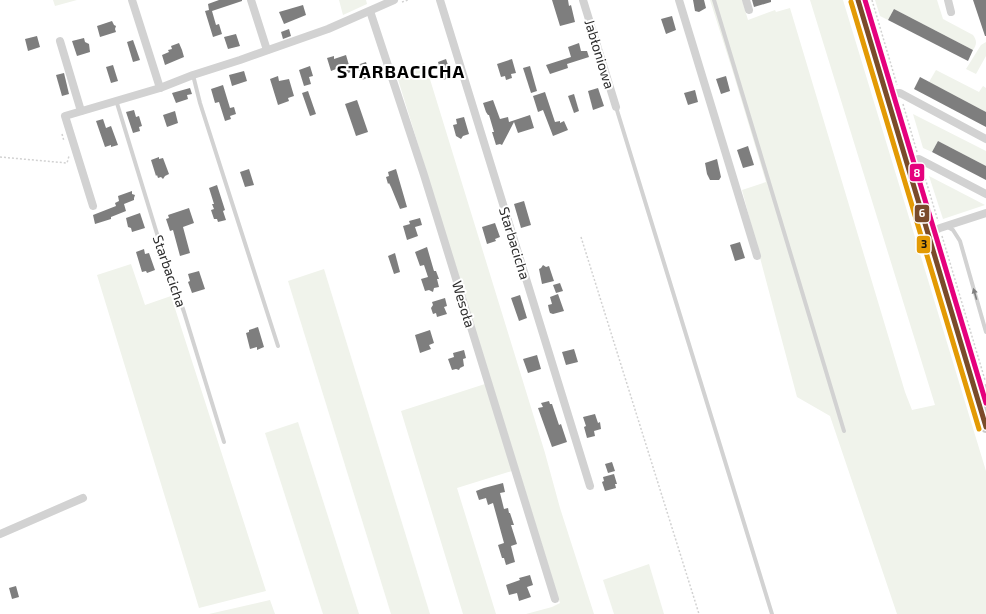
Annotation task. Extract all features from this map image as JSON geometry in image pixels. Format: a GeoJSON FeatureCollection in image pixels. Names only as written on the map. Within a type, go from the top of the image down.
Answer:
{"type":"FeatureCollection","features":[{"type":"Feature","properties":{"kind":"street"},"geometry":{"type":"LineString","coordinates":[[132,0],[160,88]]}},
{"type":"Feature","properties":{"kind":"street"},"geometry":{"type":"LineString","coordinates":[[251,0],[267,50]]}},
{"type":"Feature","properties":{"kind":"street"},"geometry":{"type":"LineString","coordinates":[[92,206],[65,116],[160,88],[193,75],[328,29],[394,0]]}},
{"type":"Feature","properties":{"kind":"street","name":"Starbacicha"},"geometry":{"type":"LineString","coordinates":[[440,0],[590,486]]}},
{"type":"Feature","properties":{"kind":"street","name":"Jabłoniowa"},"geometry":{"type":"LineString","coordinates":[[583,0],[616,107]]}},
{"type":"Feature","properties":{"kind":"street"},"geometry":{"type":"LineString","coordinates":[[679,0],[757,256]]}},
{"type":"Feature","properties":{"kind":"street"},"geometry":{"type":"LineString","coordinates":[[746,0],[749,10]]}},
{"type":"Feature","properties":{"kind":"street"},"geometry":{"type":"LineString","coordinates":[[858,0],[887,94],[913,160],[928,234],[981,390],[986,427]]}},
{"type":"Feature","properties":{"kind":"street"},"geometry":{"type":"LineString","coordinates":[[948,0],[951,12]]}},
{"type":"Feature","properties":{"kind":"street","name":"Wesoła"},"geometry":{"type":"LineString","coordinates":[[370,10],[424,175],[555,599]]}},
{"type":"Feature","properties":{"kind":"street"},"geometry":{"type":"LineString","coordinates":[[60,40],[82,111]]}},
{"type":"Feature","properties":{"kind":"street"},"geometry":{"type":"LineString","coordinates":[[887,94],[900,93],[986,139]]}},
{"type":"Feature","properties":{"kind":"street"},"geometry":{"type":"LineString","coordinates":[[913,160],[986,194]]}},
{"type":"Feature","properties":{"kind":"street"},"geometry":{"type":"LineString","coordinates":[[928,234],[943,227],[986,213]]}},
{"type":"Feature","properties":{"kind":"street"},"geometry":{"type":"LineString","coordinates":[[0,534],[83,498]]}},
{"type":"Feature","properties":{"kind":"lane"},"geometry":{"type":"LineString","coordinates":[[714,0],[844,431]]}},
{"type":"Feature","properties":{"kind":"lane"},"geometry":{"type":"LineString","coordinates":[[193,75],[278,346]]}},
{"type":"Feature","properties":{"kind":"lane","name":"Starbacicha"},"geometry":{"type":"LineString","coordinates":[[116,100],[158,237],[184,312],[224,442]]}},
{"type":"Feature","properties":{"kind":"lane"},"geometry":{"type":"LineString","coordinates":[[616,107],[772,614]]}},
{"type":"Feature","properties":{"kind":"lane"},"geometry":{"type":"LineString","coordinates":[[943,227],[953,230],[960,241],[986,332]]}},
{"type":"Feature","properties":{"kind":"path"},"geometry":{"type":"LineString","coordinates":[[872,0],[900,93],[913,160],[943,227],[986,383]]}},
{"type":"Feature","properties":{"kind":"path"},"geometry":{"type":"LineString","coordinates":[[64,142],[61,135],[65,116]]}},
{"type":"Feature","properties":{"kind":"path"},"geometry":{"type":"LineString","coordinates":[[0,157],[66,163],[69,157]]}},
{"type":"Feature","properties":{"kind":"path"},"geometry":{"type":"LineString","coordinates":[[581,237],[699,614]]}},
{"type":"Feature","properties":{"kind":"shaded area"},"geometry":{"type":"Polygon","coordinates":[[[53,0],[77,0],[55,6],[53,0]]]}},
{"type":"Feature","properties":{"kind":"shaded area"},"geometry":{"type":"Polygon","coordinates":[[[339,0],[366,0],[367,4],[343,15],[339,0]]]}},
{"type":"Feature","properties":{"kind":"shaded area"},"geometry":{"type":"Polygon","coordinates":[[[710,0],[742,0],[748,20],[775,10],[776,12],[790,8],[905,392],[912,410],[935,405],[810,0],[843,0],[986,471],[986,614],[897,614],[830,416],[797,397],[742,190],[766,182],[710,0]]]}},
{"type":"Feature","properties":{"kind":"shaded area"},"geometry":{"type":"Polygon","coordinates":[[[875,0],[937,0],[943,19],[973,35],[976,41],[975,46],[973,50],[894,9],[888,20],[880,16],[875,0]]]}},
{"type":"Feature","properties":{"kind":"shaded area"},"geometry":{"type":"Polygon","coordinates":[[[986,42],[986,56],[976,74],[966,69],[981,45],[986,42]]]}},
{"type":"Feature","properties":{"kind":"shaded area"},"geometry":{"type":"Polygon","coordinates":[[[425,63],[545,453],[560,508],[594,614],[526,614],[552,607],[560,603],[396,73],[425,63]]]}},
{"type":"Feature","properties":{"kind":"shaded area"},"geometry":{"type":"Polygon","coordinates":[[[936,70],[979,92],[983,86],[986,88],[986,112],[929,82],[936,70]]]}},
{"type":"Feature","properties":{"kind":"shaded area"},"geometry":{"type":"Polygon","coordinates":[[[913,114],[986,151],[986,166],[938,141],[932,152],[923,148],[913,114]]]}},
{"type":"Feature","properties":{"kind":"shaded area"},"geometry":{"type":"Polygon","coordinates":[[[929,176],[985,205],[943,219],[929,176]]]}},
{"type":"Feature","properties":{"kind":"shaded area"},"geometry":{"type":"Polygon","coordinates":[[[131,264],[145,305],[171,296],[266,591],[199,608],[97,275],[131,264]]]}},
{"type":"Feature","properties":{"kind":"shaded area"},"geometry":{"type":"Polygon","coordinates":[[[324,269],[430,614],[391,614],[288,281],[324,269]]]}},
{"type":"Feature","properties":{"kind":"shaded area"},"geometry":{"type":"Polygon","coordinates":[[[485,384],[512,471],[457,488],[496,614],[463,614],[401,411],[485,384]]]}},
{"type":"Feature","properties":{"kind":"shaded area"},"geometry":{"type":"Polygon","coordinates":[[[298,422],[359,614],[323,614],[265,433],[298,422]]]}},
{"type":"Feature","properties":{"kind":"shaded area"},"geometry":{"type":"Polygon","coordinates":[[[649,564],[664,614],[614,614],[603,580],[649,564]]]}},
{"type":"Feature","properties":{"kind":"shaded area"},"geometry":{"type":"Polygon","coordinates":[[[270,600],[275,614],[209,614],[270,600]]]}},
{"type":"Feature","properties":{"kind":"building"},"geometry":{"type":"Polygon","coordinates":[[[219,0],[242,1],[212,11],[216,25],[219,24],[222,34],[213,37],[205,11],[209,10],[208,4],[219,0]]]}},
{"type":"Feature","properties":{"kind":"building"},"geometry":{"type":"Polygon","coordinates":[[[552,0],[568,0],[569,6],[571,5],[575,22],[560,26],[552,0]]]}},
{"type":"Feature","properties":{"kind":"building"},"geometry":{"type":"Polygon","coordinates":[[[693,0],[704,0],[706,8],[699,12],[695,11],[693,0]]]}},
{"type":"Feature","properties":{"kind":"building"},"geometry":{"type":"Polygon","coordinates":[[[752,0],[771,0],[771,2],[754,7],[752,0]]]}},
{"type":"Feature","properties":{"kind":"building"},"geometry":{"type":"Polygon","coordinates":[[[973,0],[986,0],[986,36],[985,36],[973,0]]]}},
{"type":"Feature","properties":{"kind":"building"},"geometry":{"type":"Polygon","coordinates":[[[303,5],[306,15],[284,24],[279,12],[303,5]]]}},
{"type":"Feature","properties":{"kind":"building"},"geometry":{"type":"Polygon","coordinates":[[[894,9],[973,50],[968,61],[888,20],[894,9]]]}},
{"type":"Feature","properties":{"kind":"building"},"geometry":{"type":"Polygon","coordinates":[[[672,16],[676,30],[666,34],[661,19],[672,16]]]}},
{"type":"Feature","properties":{"kind":"building"},"geometry":{"type":"Polygon","coordinates":[[[112,21],[116,26],[116,32],[100,37],[97,26],[112,21]]]}},
{"type":"Feature","properties":{"kind":"building"},"geometry":{"type":"Polygon","coordinates":[[[289,29],[291,36],[283,39],[281,32],[289,29]]]}},
{"type":"Feature","properties":{"kind":"building"},"geometry":{"type":"Polygon","coordinates":[[[236,34],[240,46],[228,49],[224,37],[236,34]]]}},
{"type":"Feature","properties":{"kind":"building"},"geometry":{"type":"Polygon","coordinates":[[[37,36],[40,47],[28,51],[25,39],[37,36]]]}},
{"type":"Feature","properties":{"kind":"building"},"geometry":{"type":"Polygon","coordinates":[[[84,38],[85,42],[89,44],[90,52],[77,56],[72,41],[84,38]]]}},
{"type":"Feature","properties":{"kind":"building"},"geometry":{"type":"Polygon","coordinates":[[[133,40],[140,60],[133,62],[127,42],[133,40]]]}},
{"type":"Feature","properties":{"kind":"building"},"geometry":{"type":"Polygon","coordinates":[[[179,43],[184,57],[165,65],[162,55],[169,52],[168,50],[172,49],[171,46],[179,43]]]}},
{"type":"Feature","properties":{"kind":"building"},"geometry":{"type":"Polygon","coordinates":[[[579,43],[581,51],[587,51],[589,57],[567,64],[568,68],[550,74],[546,65],[571,57],[568,47],[579,43]]]}},
{"type":"Feature","properties":{"kind":"building"},"geometry":{"type":"Polygon","coordinates":[[[346,55],[351,72],[339,76],[336,69],[331,71],[327,58],[334,56],[334,59],[346,55]]]}},
{"type":"Feature","properties":{"kind":"building"},"geometry":{"type":"Polygon","coordinates":[[[446,59],[452,77],[443,80],[438,62],[446,59]]]}},
{"type":"Feature","properties":{"kind":"building"},"geometry":{"type":"Polygon","coordinates":[[[512,59],[516,73],[511,74],[512,78],[506,80],[505,76],[501,77],[497,64],[512,59]]]}},
{"type":"Feature","properties":{"kind":"building"},"geometry":{"type":"Polygon","coordinates":[[[366,62],[370,77],[362,80],[357,65],[366,62]]]}},
{"type":"Feature","properties":{"kind":"building"},"geometry":{"type":"Polygon","coordinates":[[[113,65],[118,81],[111,83],[106,67],[113,65]]]}},
{"type":"Feature","properties":{"kind":"building"},"geometry":{"type":"Polygon","coordinates":[[[310,66],[313,76],[309,77],[311,84],[304,86],[299,70],[310,66]]]}},
{"type":"Feature","properties":{"kind":"building"},"geometry":{"type":"Polygon","coordinates":[[[530,66],[537,91],[531,93],[523,68],[530,66]]]}},
{"type":"Feature","properties":{"kind":"building"},"geometry":{"type":"Polygon","coordinates":[[[244,71],[247,81],[232,86],[229,75],[244,71]]]}},
{"type":"Feature","properties":{"kind":"building"},"geometry":{"type":"Polygon","coordinates":[[[64,73],[69,94],[62,96],[56,75],[64,73]]]}},
{"type":"Feature","properties":{"kind":"building"},"geometry":{"type":"Polygon","coordinates":[[[278,76],[279,81],[289,79],[294,96],[288,98],[289,101],[278,105],[270,79],[278,76]]]}},
{"type":"Feature","properties":{"kind":"building"},"geometry":{"type":"Polygon","coordinates":[[[726,76],[730,91],[721,94],[716,79],[726,76]]]}},
{"type":"Feature","properties":{"kind":"building"},"geometry":{"type":"Polygon","coordinates":[[[920,77],[986,112],[986,127],[914,89],[920,77]]]}},
{"type":"Feature","properties":{"kind":"building"},"geometry":{"type":"Polygon","coordinates":[[[223,85],[230,108],[234,107],[236,114],[230,116],[231,119],[225,121],[219,102],[215,103],[211,89],[223,85]]]}},
{"type":"Feature","properties":{"kind":"building"},"geometry":{"type":"Polygon","coordinates":[[[190,88],[192,94],[187,95],[188,99],[176,103],[172,93],[190,88]]]}},
{"type":"Feature","properties":{"kind":"building"},"geometry":{"type":"Polygon","coordinates":[[[598,88],[604,106],[593,110],[588,91],[598,88]]]}},
{"type":"Feature","properties":{"kind":"building"},"geometry":{"type":"Polygon","coordinates":[[[695,90],[698,102],[688,105],[684,93],[695,90]]]}},
{"type":"Feature","properties":{"kind":"building"},"geometry":{"type":"Polygon","coordinates":[[[308,91],[316,114],[310,116],[302,93],[308,91]]]}},
{"type":"Feature","properties":{"kind":"building"},"geometry":{"type":"Polygon","coordinates":[[[545,92],[555,122],[560,121],[560,123],[564,121],[568,130],[553,136],[543,110],[538,112],[533,96],[545,92]]]}},
{"type":"Feature","properties":{"kind":"building"},"geometry":{"type":"Polygon","coordinates":[[[574,94],[579,111],[574,113],[568,96],[574,94]]]}},
{"type":"Feature","properties":{"kind":"building"},"geometry":{"type":"Polygon","coordinates":[[[357,100],[368,132],[356,136],[345,104],[357,100]]]}},
{"type":"Feature","properties":{"kind":"building"},"geometry":{"type":"Polygon","coordinates":[[[493,100],[500,119],[508,117],[509,122],[530,115],[534,128],[518,133],[514,122],[502,145],[496,145],[489,115],[486,112],[483,103],[493,100]]]}},
{"type":"Feature","properties":{"kind":"building"},"geometry":{"type":"Polygon","coordinates":[[[134,110],[136,117],[139,116],[142,126],[139,127],[140,131],[133,133],[126,112],[134,110]]]}},
{"type":"Feature","properties":{"kind":"building"},"geometry":{"type":"Polygon","coordinates":[[[175,111],[178,123],[167,127],[163,115],[175,111]]]}},
{"type":"Feature","properties":{"kind":"building"},"geometry":{"type":"Polygon","coordinates":[[[464,117],[469,134],[463,136],[461,139],[456,136],[453,125],[457,124],[456,119],[464,117]]]}},
{"type":"Feature","properties":{"kind":"building"},"geometry":{"type":"Polygon","coordinates":[[[103,119],[106,128],[111,126],[118,145],[105,147],[96,121],[103,119]]]}},
{"type":"Feature","properties":{"kind":"building"},"geometry":{"type":"Polygon","coordinates":[[[938,141],[986,166],[986,180],[932,152],[938,141]]]}},
{"type":"Feature","properties":{"kind":"building"},"geometry":{"type":"Polygon","coordinates":[[[748,146],[754,165],[743,168],[737,150],[748,146]]]}},
{"type":"Feature","properties":{"kind":"building"},"geometry":{"type":"Polygon","coordinates":[[[159,157],[159,159],[163,158],[169,174],[163,179],[161,177],[158,178],[157,175],[156,176],[151,160],[159,157]]]}},
{"type":"Feature","properties":{"kind":"building"},"geometry":{"type":"Polygon","coordinates":[[[717,159],[721,177],[719,180],[710,180],[705,163],[717,159]]]}},
{"type":"Feature","properties":{"kind":"building"},"geometry":{"type":"Polygon","coordinates":[[[249,169],[254,185],[245,187],[240,172],[249,169]]]}},
{"type":"Feature","properties":{"kind":"building"},"geometry":{"type":"Polygon","coordinates":[[[396,169],[407,207],[400,209],[386,177],[389,176],[388,172],[396,169]]]}},
{"type":"Feature","properties":{"kind":"building"},"geometry":{"type":"Polygon","coordinates":[[[217,185],[225,210],[223,211],[226,220],[218,222],[217,219],[214,219],[211,210],[214,209],[212,204],[214,204],[209,188],[217,185]]]}},
{"type":"Feature","properties":{"kind":"building"},"geometry":{"type":"Polygon","coordinates":[[[132,191],[132,194],[135,195],[134,200],[124,204],[126,211],[111,217],[111,219],[95,224],[93,215],[116,206],[115,203],[119,201],[118,196],[132,191]]]}},
{"type":"Feature","properties":{"kind":"building"},"geometry":{"type":"Polygon","coordinates":[[[524,201],[531,225],[521,228],[514,204],[524,201]]]}},
{"type":"Feature","properties":{"kind":"building"},"geometry":{"type":"Polygon","coordinates":[[[189,208],[194,223],[183,227],[190,253],[180,256],[173,230],[170,231],[166,219],[169,218],[168,215],[189,208]]]}},
{"type":"Feature","properties":{"kind":"building"},"geometry":{"type":"Polygon","coordinates":[[[140,213],[145,228],[132,232],[131,228],[128,227],[126,218],[140,213]]]}},
{"type":"Feature","properties":{"kind":"building"},"geometry":{"type":"Polygon","coordinates":[[[420,218],[422,225],[415,227],[418,236],[407,240],[403,226],[410,224],[409,221],[420,218]]]}},
{"type":"Feature","properties":{"kind":"building"},"geometry":{"type":"Polygon","coordinates":[[[495,223],[500,237],[495,239],[496,241],[487,244],[482,227],[495,223]]]}},
{"type":"Feature","properties":{"kind":"building"},"geometry":{"type":"Polygon","coordinates":[[[740,242],[745,258],[735,261],[730,245],[740,242]]]}},
{"type":"Feature","properties":{"kind":"building"},"geometry":{"type":"Polygon","coordinates":[[[427,247],[434,271],[436,271],[439,279],[437,279],[439,287],[434,288],[433,292],[429,290],[425,291],[421,279],[428,277],[424,265],[420,266],[415,252],[427,247]]]}},
{"type":"Feature","properties":{"kind":"building"},"geometry":{"type":"Polygon","coordinates":[[[144,249],[145,254],[149,253],[155,270],[147,273],[146,271],[142,272],[136,252],[144,249]]]}},
{"type":"Feature","properties":{"kind":"building"},"geometry":{"type":"Polygon","coordinates":[[[395,253],[400,272],[394,274],[388,256],[395,253]]]}},
{"type":"Feature","properties":{"kind":"building"},"geometry":{"type":"Polygon","coordinates":[[[543,265],[546,267],[549,266],[554,281],[542,284],[539,269],[543,265]]]}},
{"type":"Feature","properties":{"kind":"building"},"geometry":{"type":"Polygon","coordinates":[[[199,271],[205,289],[192,293],[188,282],[190,281],[188,274],[199,271]]]}},
{"type":"Feature","properties":{"kind":"building"},"geometry":{"type":"Polygon","coordinates":[[[560,283],[563,291],[556,293],[553,285],[560,283]]]}},
{"type":"Feature","properties":{"kind":"building"},"geometry":{"type":"Polygon","coordinates":[[[558,294],[564,311],[553,314],[550,313],[548,305],[552,304],[550,297],[558,294]]]}},
{"type":"Feature","properties":{"kind":"building"},"geometry":{"type":"Polygon","coordinates":[[[520,295],[527,318],[519,321],[511,298],[520,295]]]}},
{"type":"Feature","properties":{"kind":"building"},"geometry":{"type":"Polygon","coordinates":[[[445,298],[447,306],[444,307],[447,314],[437,317],[436,313],[433,314],[431,308],[433,305],[432,302],[445,298]]]}},
{"type":"Feature","properties":{"kind":"building"},"geometry":{"type":"Polygon","coordinates":[[[258,327],[264,347],[257,350],[257,347],[250,349],[246,333],[249,332],[249,330],[258,327]]]}},
{"type":"Feature","properties":{"kind":"building"},"geometry":{"type":"Polygon","coordinates":[[[430,330],[434,343],[429,345],[431,349],[420,353],[415,335],[430,330]]]}},
{"type":"Feature","properties":{"kind":"building"},"geometry":{"type":"Polygon","coordinates":[[[574,349],[578,362],[566,365],[562,352],[574,349]]]}},
{"type":"Feature","properties":{"kind":"building"},"geometry":{"type":"Polygon","coordinates":[[[464,350],[466,358],[463,359],[464,366],[459,370],[452,370],[448,359],[454,357],[453,353],[464,350]]]}},
{"type":"Feature","properties":{"kind":"building"},"geometry":{"type":"Polygon","coordinates":[[[537,355],[541,369],[528,373],[523,359],[537,355]]]}},
{"type":"Feature","properties":{"kind":"building"},"geometry":{"type":"Polygon","coordinates":[[[549,401],[550,404],[552,404],[559,425],[561,424],[567,442],[552,447],[538,408],[543,407],[541,403],[549,401]]]}},
{"type":"Feature","properties":{"kind":"building"},"geometry":{"type":"Polygon","coordinates":[[[595,414],[598,423],[600,422],[601,429],[594,431],[595,436],[587,438],[584,427],[586,426],[583,417],[595,414]]]}},
{"type":"Feature","properties":{"kind":"building"},"geometry":{"type":"Polygon","coordinates":[[[612,462],[615,471],[608,473],[605,464],[612,462]]]}},
{"type":"Feature","properties":{"kind":"building"},"geometry":{"type":"Polygon","coordinates":[[[614,474],[617,484],[615,484],[616,488],[605,491],[602,482],[604,481],[603,477],[614,474]]]}},
{"type":"Feature","properties":{"kind":"building"},"geometry":{"type":"Polygon","coordinates":[[[503,483],[505,492],[500,493],[504,509],[508,508],[514,525],[511,525],[517,544],[511,546],[515,562],[506,565],[498,545],[504,543],[493,503],[488,505],[486,498],[479,500],[476,491],[503,483]]]}},
{"type":"Feature","properties":{"kind":"building"},"geometry":{"type":"Polygon","coordinates":[[[530,575],[533,585],[527,587],[531,597],[519,601],[517,593],[509,595],[506,585],[520,580],[519,578],[530,575]]]}},
{"type":"Feature","properties":{"kind":"building"},"geometry":{"type":"Polygon","coordinates":[[[16,586],[19,597],[12,599],[9,588],[16,586]]]}},
{"type":"Feature","properties":{"kind":"transit line","name":"6"},"geometry":{"type":"LineString","coordinates":[[858,0],[986,427]]}},
{"type":"Feature","properties":{"kind":"transit line","name":"8"},"geometry":{"type":"LineString","coordinates":[[865,0],[986,403]]}},
{"type":"Feature","properties":{"kind":"transit line","name":"3"},"geometry":{"type":"LineString","coordinates":[[851,2],[979,429]]}},
{"type":"Feature","properties":{"kind":"district","name":"STARBACICHA"},"geometry":{"type":"Point","coordinates":[401,71]}}]}
